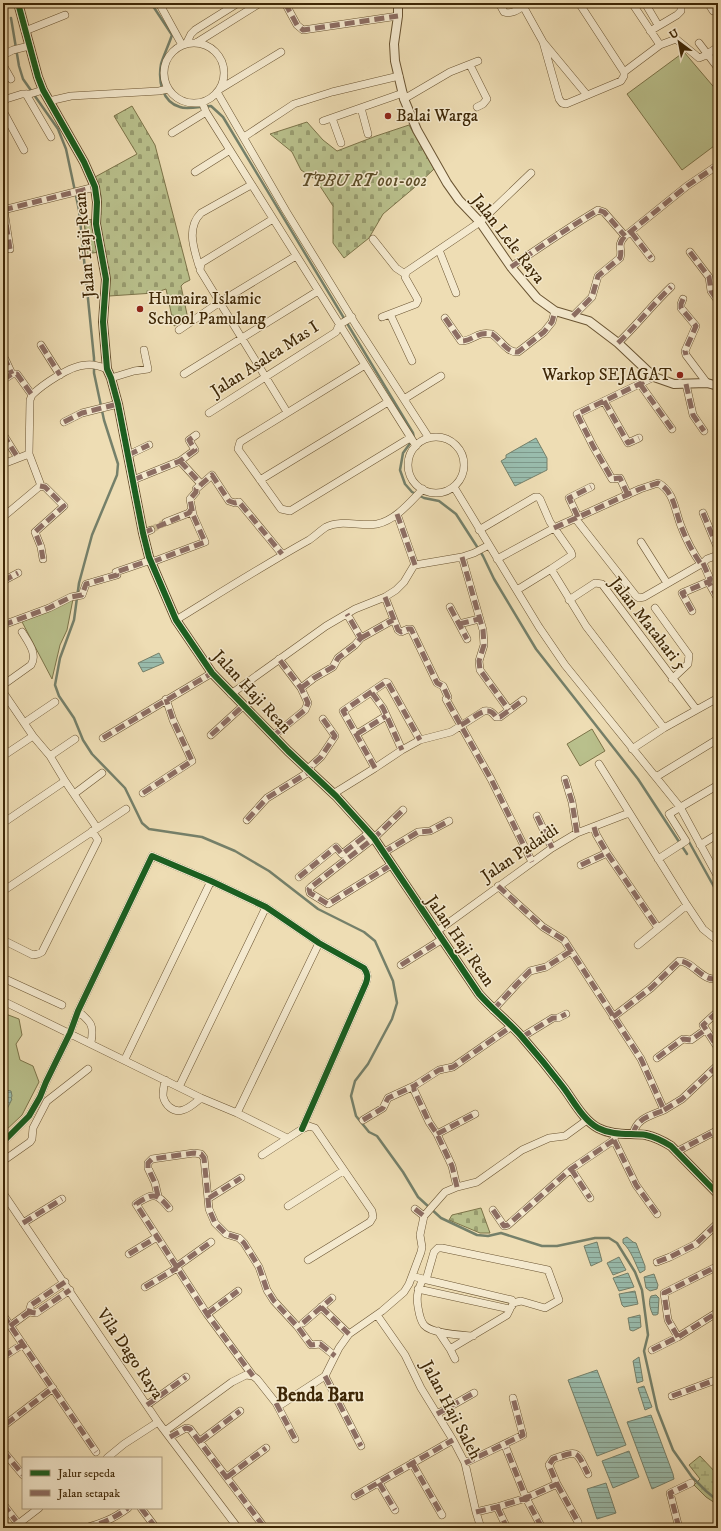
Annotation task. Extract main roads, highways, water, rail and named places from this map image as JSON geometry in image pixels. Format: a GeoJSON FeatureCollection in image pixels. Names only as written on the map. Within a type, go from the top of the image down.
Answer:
{"type":"FeatureCollection","features":[{"type":"Feature","properties":{"kind":"waterway"},"geometry":{"type":"LineString","coordinates":[[151,3],[172,35],[162,61],[160,71],[161,84],[165,96],[169,101],[183,108],[211,106],[223,117],[413,433],[414,438],[403,453],[400,470],[405,484],[412,492],[424,498],[439,501],[456,514],[483,556],[494,579],[536,649],[638,779],[687,854]]}},
{"type":"Feature","properties":{"kind":"waterway"},"geometry":{"type":"LineString","coordinates":[[11,18],[19,66],[23,79],[58,129],[66,149],[79,210],[94,358],[94,373],[104,420],[118,464],[117,475],[92,535],[79,583],[74,620],[60,658],[55,685],[59,696],[74,718],[83,740],[92,754],[125,788],[142,823],[149,829],[202,837],[235,851],[269,871],[318,909],[364,932],[375,941],[393,981],[397,1003],[392,1019],[368,1064],[355,1081],[351,1096],[356,1116],[369,1132],[377,1136],[403,1172],[418,1197],[441,1218],[477,1235],[488,1236],[501,1233],[542,1246],[557,1246],[595,1238],[609,1238],[617,1243],[635,1272],[642,1290],[648,1335],[644,1351],[657,1409],[673,1450],[692,1477],[718,1501]]}},
{"type":"Feature","properties":{"kind":"waterway"},"geometry":{"type":"LineString","coordinates":[[688,840],[718,894]]}},
{"type":"Feature","properties":{"kind":"tunnel"},"geometry":{"type":"LineString","coordinates":[[151,530],[166,522]]}},
{"type":"Feature","properties":{"kind":"place","name":"Balai Warga"},"geometry":{"type":"Point","coordinates":[388,116]}},
{"type":"Feature","properties":{"kind":"place","name":"Humaira Islamic School Pamulang"},"geometry":{"type":"Point","coordinates":[140,309]}},
{"type":"Feature","properties":{"kind":"place","name":"Warkop SEJAGAT"},"geometry":{"type":"Point","coordinates":[680,375]}},
{"type":"Feature","properties":{"kind":"district","name":"Benda Baru"},"geometry":{"type":"Point","coordinates":[320,1395]}},
{"type":"Feature","properties":{"kind":"park label","name":"TPBU RT 001-002"},"geometry":{"type":"Point","coordinates":[364,181]}}]}
